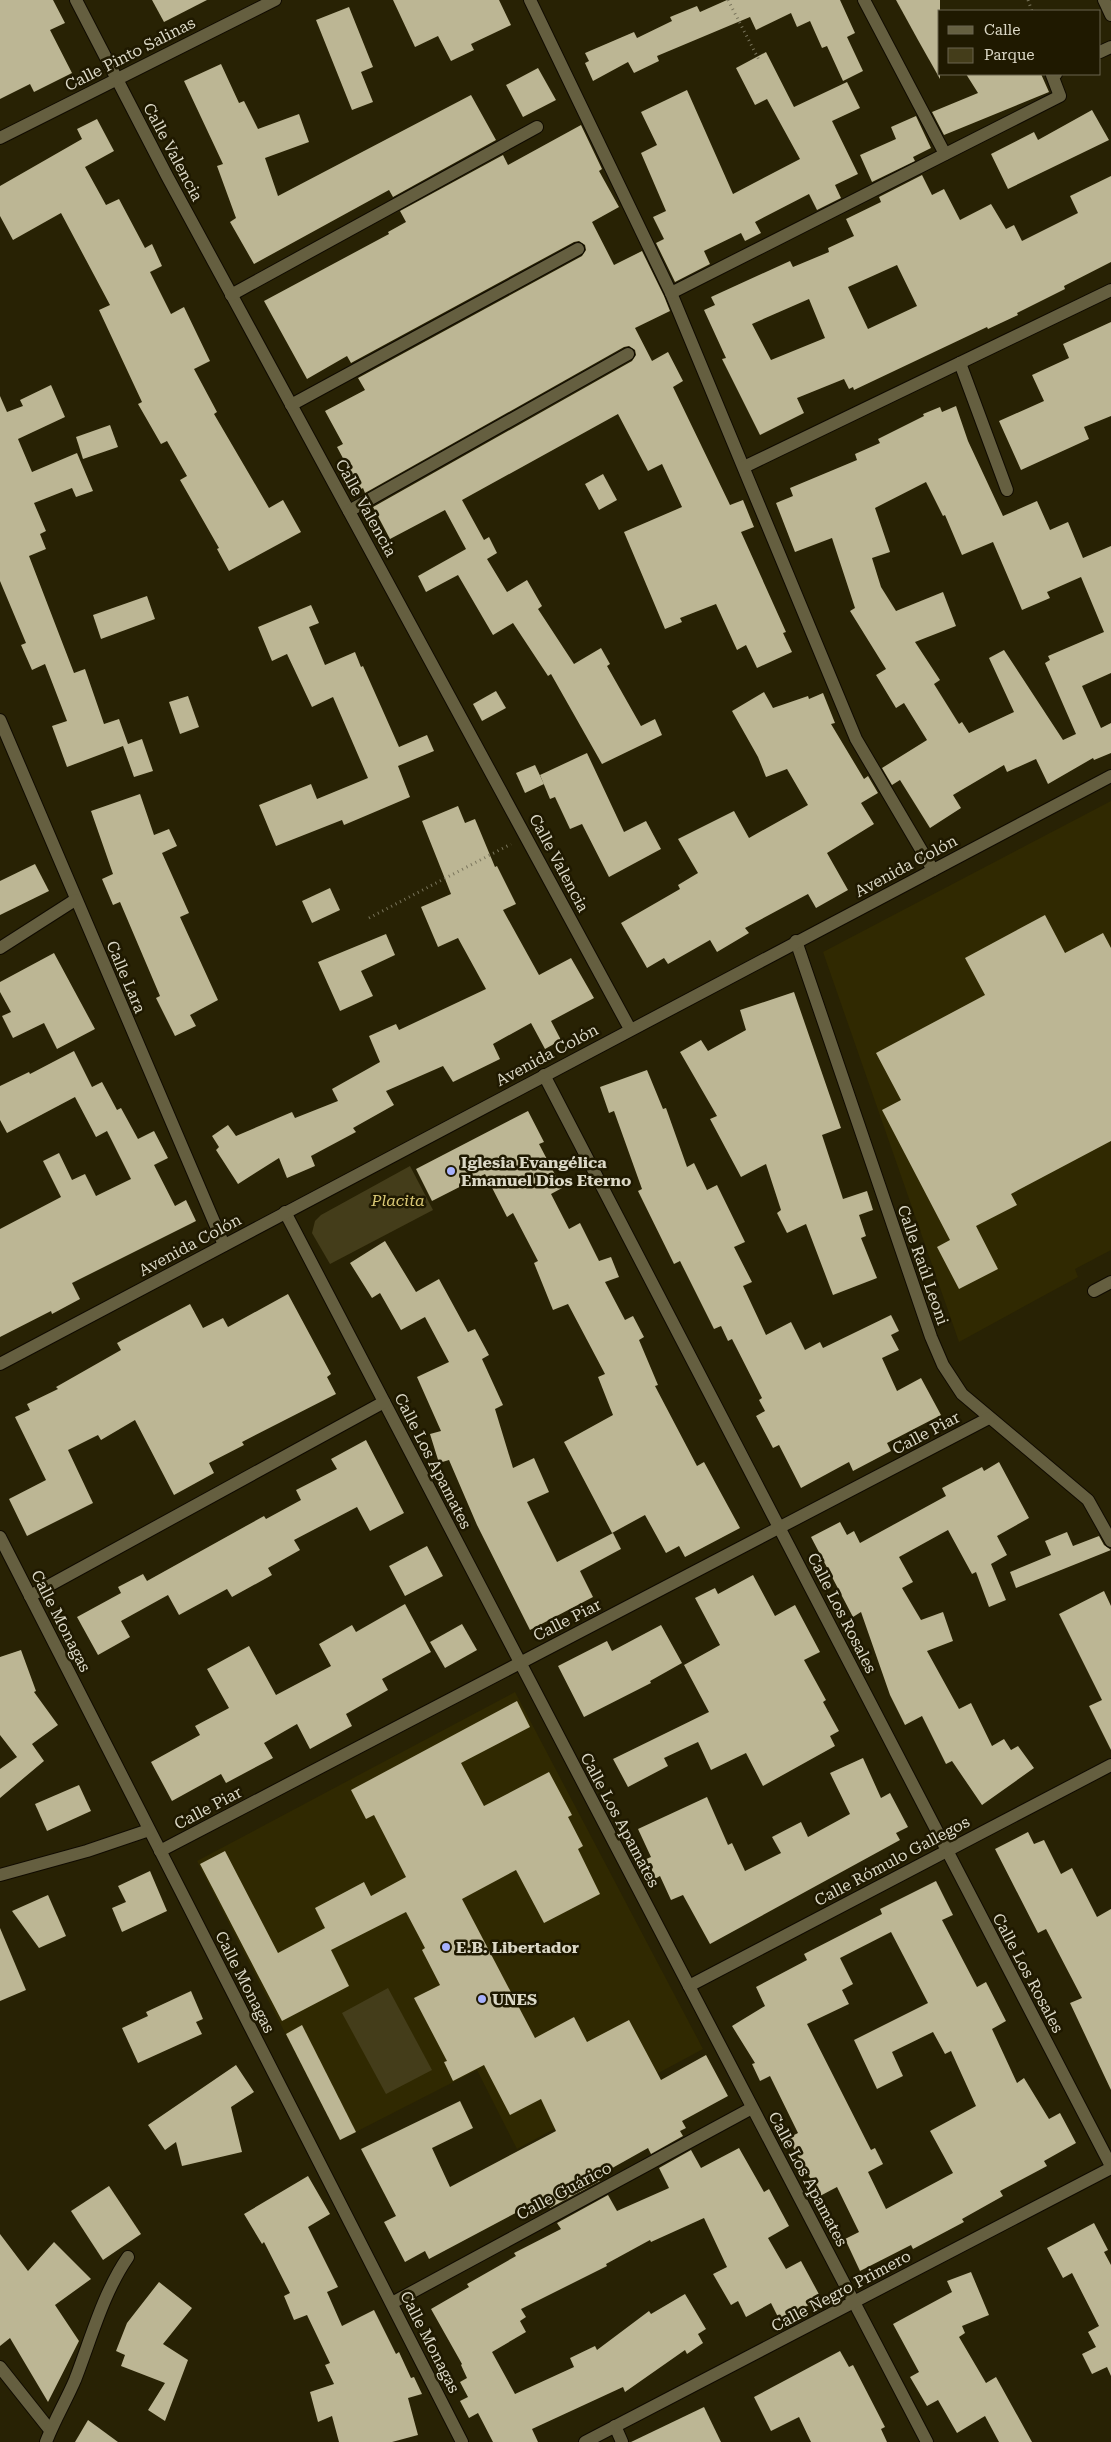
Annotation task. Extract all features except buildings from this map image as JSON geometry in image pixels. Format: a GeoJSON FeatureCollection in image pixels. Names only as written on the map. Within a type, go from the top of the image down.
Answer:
{"type":"FeatureCollection","features":[{"type":"Feature","properties":{"kind":"street","name":"Calle Valencia"},"geometry":{"type":"LineString","coordinates":[[76,0],[231,295],[630,1029]]}},
{"type":"Feature","properties":{"kind":"street","name":"Calle Pinto Salinas"},"geometry":{"type":"LineString","coordinates":[[0,138],[275,0]]}},
{"type":"Feature","properties":{"kind":"street"},"geometry":{"type":"LineString","coordinates":[[530,0],[671,293],[856,739],[933,870]]}},
{"type":"Feature","properties":{"kind":"street"},"geometry":{"type":"LineString","coordinates":[[864,0],[945,154]]}},
{"type":"Feature","properties":{"kind":"street"},"geometry":{"type":"LineString","coordinates":[[1104,0],[1111,15]]}},
{"type":"Feature","properties":{"kind":"street"},"geometry":{"type":"LineString","coordinates":[[671,293],[1060,96],[1052,75]]}},
{"type":"Feature","properties":{"kind":"street"},"geometry":{"type":"LineString","coordinates":[[231,295],[537,127]]}},
{"type":"Feature","properties":{"kind":"street"},"geometry":{"type":"LineString","coordinates":[[291,405],[578,249]]}},
{"type":"Feature","properties":{"kind":"street"},"geometry":{"type":"LineString","coordinates":[[744,467],[1111,290]]}},
{"type":"Feature","properties":{"kind":"street"},"geometry":{"type":"LineString","coordinates":[[349,511],[628,354]]}},
{"type":"Feature","properties":{"kind":"street"},"geometry":{"type":"LineString","coordinates":[[960,363],[1007,490]]}},
{"type":"Feature","properties":{"kind":"street","name":"Calle Lara"},"geometry":{"type":"LineString","coordinates":[[0,720],[75,900],[224,1245]]}},
{"type":"Feature","properties":{"kind":"street","name":"Avenida Colón"},"geometry":{"type":"LineString","coordinates":[[0,1364],[796,941],[1111,776]]}},
{"type":"Feature","properties":{"kind":"street"},"geometry":{"type":"LineString","coordinates":[[0,948],[75,900]]}},
{"type":"Feature","properties":{"kind":"street","name":"Calle Raúl Leoni"},"geometry":{"type":"LineString","coordinates":[[796,941],[931,1338],[943,1365],[962,1394],[1088,1500],[1111,1541]]}},
{"type":"Feature","properties":{"kind":"street","name":"Calle Los Rosales"},"geometry":{"type":"LineString","coordinates":[[544,1075],[1111,2167]]}},
{"type":"Feature","properties":{"kind":"street","name":"Calle Los Apamates"},"geometry":{"type":"LineString","coordinates":[[285,1212],[927,2442]]}},
{"type":"Feature","properties":{"kind":"street"},"geometry":{"type":"LineString","coordinates":[[1094,1291],[1111,1282]]}},
{"type":"Feature","properties":{"kind":"street"},"geometry":{"type":"LineString","coordinates":[[30,1596],[384,1402]]}},
{"type":"Feature","properties":{"kind":"street","name":"Calle Piar"},"geometry":{"type":"LineString","coordinates":[[160,1851],[780,1529],[989,1418]]}},
{"type":"Feature","properties":{"kind":"street","name":"Calle Monagas"},"geometry":{"type":"LineString","coordinates":[[0,1537],[462,2442]]}},
{"type":"Feature","properties":{"kind":"street","name":"Calle Rómulo Gallegos"},"geometry":{"type":"LineString","coordinates":[[689,1986],[1111,1765]]}},
{"type":"Feature","properties":{"kind":"street"},"geometry":{"type":"LineString","coordinates":[[0,1875],[87,1851],[149,1830]]}},
{"type":"Feature","properties":{"kind":"street","name":"Calle Guárico"},"geometry":{"type":"LineString","coordinates":[[392,2303],[752,2108]]}},
{"type":"Feature","properties":{"kind":"street","name":"Calle Negro Primero"},"geometry":{"type":"LineString","coordinates":[[585,2442],[1111,2167]]}},
{"type":"Feature","properties":{"kind":"street"},"geometry":{"type":"LineString","coordinates":[[46,2442],[50,2430],[68,2397],[118,2272],[128,2257]]}},
{"type":"Feature","properties":{"kind":"street"},"geometry":{"type":"LineString","coordinates":[[0,2367],[50,2430]]}},
{"type":"Feature","properties":{"kind":"street"},"geometry":{"type":"LineString","coordinates":[[615,2426],[622,2442]]}},
{"type":"Feature","properties":{"kind":"path"},"geometry":{"type":"LineString","coordinates":[[728,0],[758,60]]}},
{"type":"Feature","properties":{"kind":"path"},"geometry":{"type":"LineString","coordinates":[[369,918],[526,836]]}},
{"type":"Feature","properties":{"kind":"shaded area"},"geometry":{"type":"Polygon","coordinates":[[[1111,801],[1111,1250],[1075,1269],[1078,1277],[959,1342],[823,952],[1111,801]]]}},
{"type":"Feature","properties":{"kind":"shaded area","name":"E.B. Libertador"},"geometry":{"type":"Polygon","coordinates":[[[515,1692],[703,2049],[517,2149],[477,2070],[340,2140],[197,1861],[515,1692]]]}},
{"type":"Feature","properties":{"kind":"green space","name":"Placita"},"geometry":{"type":"Polygon","coordinates":[[[410,1166],[433,1210],[330,1264],[312,1233],[315,1221],[321,1215],[410,1166]]]}},
{"type":"Feature","properties":{"kind":"green space"},"geometry":{"type":"Polygon","coordinates":[[[388,1988],[432,2070],[386,2094],[342,2013],[388,1988]]]}},
{"type":"Feature","properties":{"kind":"place","name":"Iglesia Evangélica Emanuel Dios Eterno"},"geometry":{"type":"Point","coordinates":[451,1171]}},
{"type":"Feature","properties":{"kind":"place","name":"E.B. Libertador"},"geometry":{"type":"Point","coordinates":[446,1947]}},
{"type":"Feature","properties":{"kind":"place","name":"UNES"},"geometry":{"type":"Point","coordinates":[482,1999]}}]}
